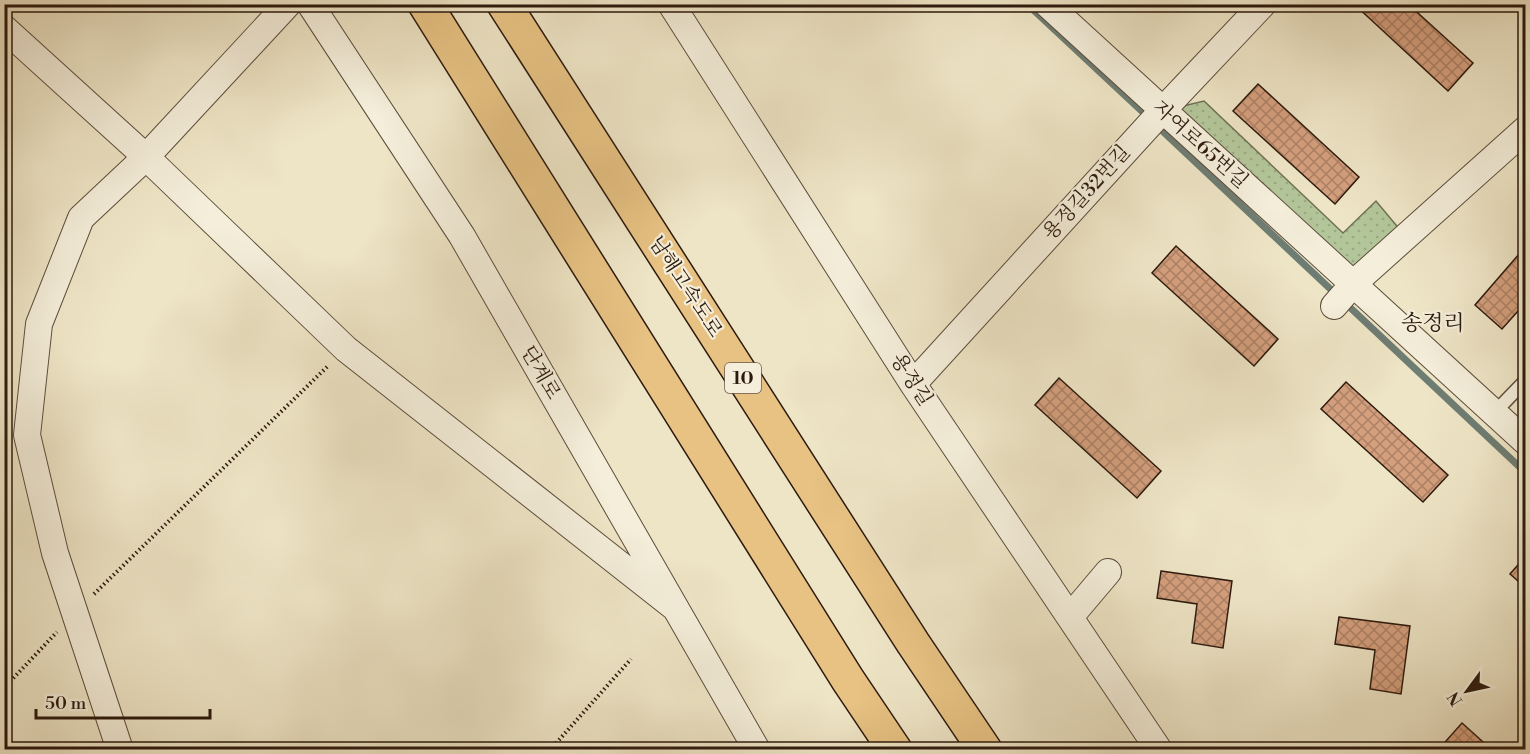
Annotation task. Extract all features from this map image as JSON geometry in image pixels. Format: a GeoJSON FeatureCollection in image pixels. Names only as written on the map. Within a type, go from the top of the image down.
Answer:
{"type":"FeatureCollection","features":[{"type":"Feature","properties":{"kind":"highway"},"geometry":{"type":"LineString","coordinates":[[425,4],[848,680],[895,750]]}},
{"type":"Feature","properties":{"kind":"highway","name":"남해고속도로"},"geometry":{"type":"LineString","coordinates":[[504,4],[907,633],[985,750]]}},
{"type":"Feature","properties":{"kind":"highway"},"geometry":{"type":"LineString","coordinates":[[848,680],[879,750]]}},
{"type":"Feature","properties":{"kind":"street"},"geometry":{"type":"LineString","coordinates":[[120,750],[55,553],[27,435],[39,324],[81,218],[146,157],[288,4]]}},
{"type":"Feature","properties":{"kind":"street","name":"단계로"},"geometry":{"type":"LineString","coordinates":[[310,4],[462,236],[757,750]]}},
{"type":"Feature","properties":{"kind":"street","name":"자여로65번길"},"geometry":{"type":"LineString","coordinates":[[1047,4],[1154,120],[1353,283],[1526,442]]}},
{"type":"Feature","properties":{"kind":"street","name":"용정길32번길"},"geometry":{"type":"LineString","coordinates":[[913,384],[1263,4]]}},
{"type":"Feature","properties":{"kind":"street","name":"용정길"},"geometry":{"type":"LineString","coordinates":[[677,7],[913,384],[1159,750]]}},
{"type":"Feature","properties":{"kind":"street"},"geometry":{"type":"LineString","coordinates":[[4,28],[146,157],[346,349],[674,607]]}},
{"type":"Feature","properties":{"kind":"street"},"geometry":{"type":"LineString","coordinates":[[1334,306],[1353,283],[1526,129]]}},
{"type":"Feature","properties":{"kind":"street"},"geometry":{"type":"LineString","coordinates":[[1070,616],[1108,572]]}},
{"type":"Feature","properties":{"kind":"lane"},"geometry":{"type":"LineString","coordinates":[[1494,413],[1526,380]]}},
{"type":"Feature","properties":{"kind":"path"},"geometry":{"type":"LineString","coordinates":[[4,688],[75,614],[346,349]]}},
{"type":"Feature","properties":{"kind":"path"},"geometry":{"type":"LineString","coordinates":[[550,750],[631,659]]}},
{"type":"Feature","properties":{"kind":"green space"},"geometry":{"type":"Polygon","coordinates":[[[1204,101],[1343,233],[1376,201],[1401,231],[1354,283],[1162,111],[1204,101]]]}},
{"type":"Feature","properties":{"kind":"building"},"geometry":{"type":"Polygon","coordinates":[[[1354,4],[1408,4],[1473,63],[1448,91],[1354,4]]]}},
{"type":"Feature","properties":{"kind":"building"},"geometry":{"type":"Polygon","coordinates":[[[1258,84],[1359,177],[1335,204],[1233,111],[1258,84]]]}},
{"type":"Feature","properties":{"kind":"building"},"geometry":{"type":"Polygon","coordinates":[[[1176,246],[1278,339],[1254,366],[1152,273],[1176,246]]]}},
{"type":"Feature","properties":{"kind":"building"},"geometry":{"type":"Polygon","coordinates":[[[1526,246],[1526,302],[1502,329],[1475,305],[1526,246]]]}},
{"type":"Feature","properties":{"kind":"building"},"geometry":{"type":"Polygon","coordinates":[[[1059,378],[1161,471],[1137,498],[1035,405],[1059,378]]]}},
{"type":"Feature","properties":{"kind":"building"},"geometry":{"type":"Polygon","coordinates":[[[1346,382],[1448,475],[1423,502],[1321,409],[1346,382]]]}},
{"type":"Feature","properties":{"kind":"building"},"geometry":{"type":"Polygon","coordinates":[[[1526,556],[1526,588],[1510,574],[1526,556]]]}},
{"type":"Feature","properties":{"kind":"building"},"geometry":{"type":"Polygon","coordinates":[[[1161,571],[1232,581],[1223,648],[1192,643],[1197,604],[1157,598],[1161,571]]]}},
{"type":"Feature","properties":{"kind":"building"},"geometry":{"type":"Polygon","coordinates":[[[1339,617],[1410,626],[1401,694],[1370,689],[1375,650],[1335,644],[1339,617]]]}},
{"type":"Feature","properties":{"kind":"building"},"geometry":{"type":"Polygon","coordinates":[[[1462,723],[1492,750],[1438,750],[1462,723]]]}},
{"type":"Feature","properties":{"kind":"waterway"},"geometry":{"type":"LineString","coordinates":[[1027,4],[1148,117]]}},
{"type":"Feature","properties":{"kind":"waterway"},"geometry":{"type":"LineString","coordinates":[[1156,125],[1526,473]]}},
{"type":"Feature","properties":{"kind":"district","name":"송정리"},"geometry":{"type":"Point","coordinates":[1433,323]}}]}
